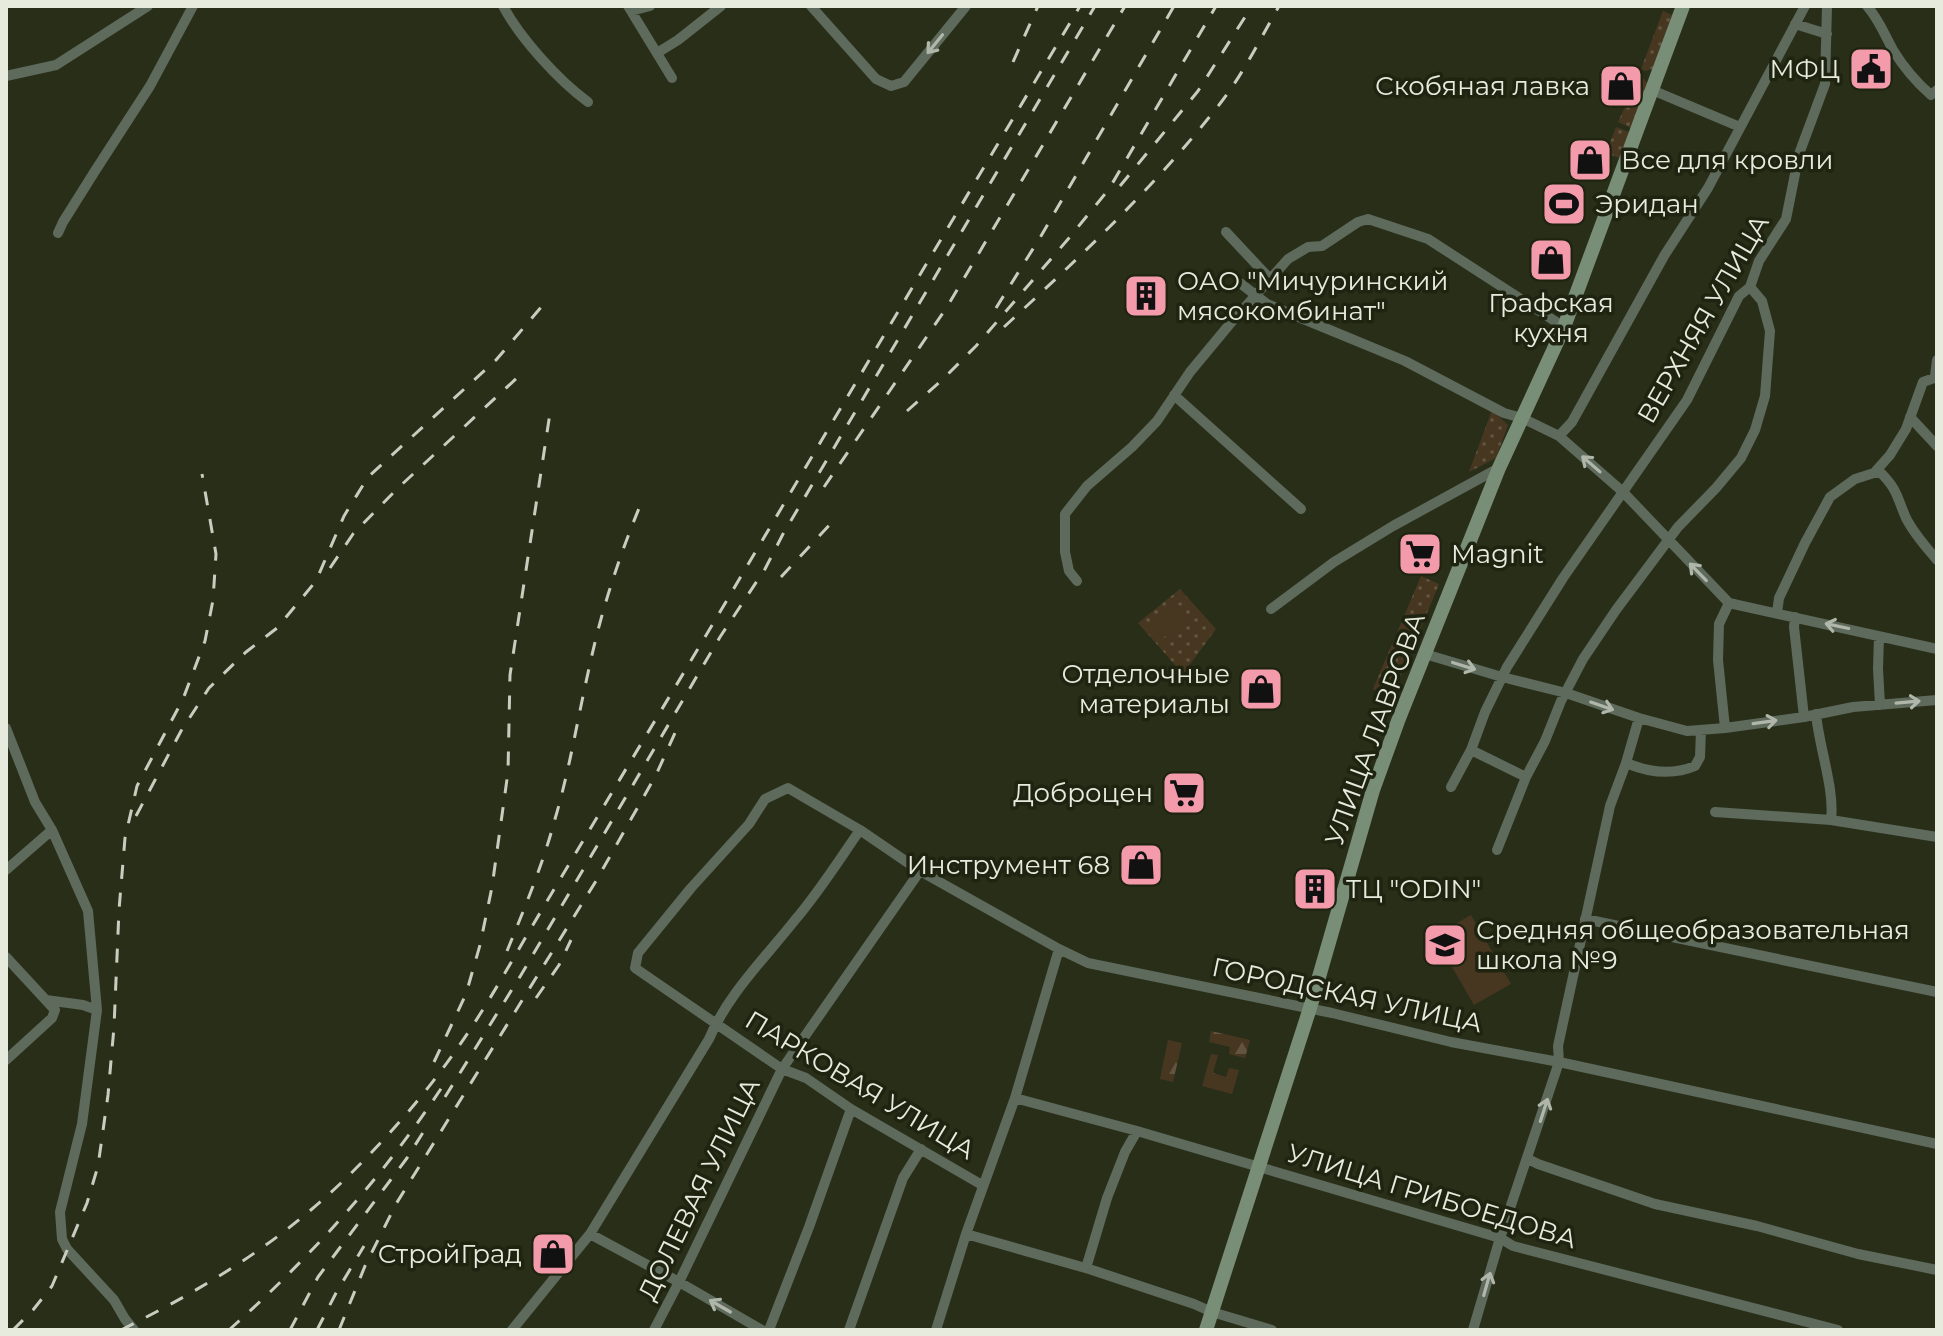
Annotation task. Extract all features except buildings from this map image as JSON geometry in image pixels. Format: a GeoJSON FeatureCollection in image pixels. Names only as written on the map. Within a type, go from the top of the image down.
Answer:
{"type":"FeatureCollection","features":[{"type":"Feature","properties":{"kind":"main road","name":"УЛИЦА ЛАВРОВА"},"geometry":{"type":"LineString","coordinates":[[1206,1330],[1310,1008],[1373,790],[1407,695],[1499,468],[1564,327],[1683,6]]}},
{"type":"Feature","properties":{"kind":"street"},"geometry":{"type":"LineString","coordinates":[[6,76],[56,65],[148,6]]}},
{"type":"Feature","properties":{"kind":"street"},"geometry":{"type":"LineString","coordinates":[[58,233],[150,86],[193,6]]}},
{"type":"Feature","properties":{"kind":"street"},"geometry":{"type":"LineString","coordinates":[[503,6],[528,42],[588,102]]}},
{"type":"Feature","properties":{"kind":"street"},"geometry":{"type":"LineString","coordinates":[[650,6],[629,9],[672,78]]}},
{"type":"Feature","properties":{"kind":"street"},"geometry":{"type":"LineString","coordinates":[[657,53],[721,6]]}},
{"type":"Feature","properties":{"kind":"street"},"geometry":{"type":"LineString","coordinates":[[811,6],[876,79],[891,86],[904,82],[966,6]]}},
{"type":"Feature","properties":{"kind":"street"},"geometry":{"type":"LineString","coordinates":[[1559,436],[1572,422],[1664,256],[1708,188],[1805,6]]}},
{"type":"Feature","properties":{"kind":"street","name":"ВЕРХНЯЯ УЛИЦА"},"geometry":{"type":"LineString","coordinates":[[1451,787],[1471,750],[1502,677],[1609,509],[1687,400],[1739,296],[1750,287],[1759,261],[1786,219],[1799,154],[1825,84],[1827,6]]}},
{"type":"Feature","properties":{"kind":"street"},"geometry":{"type":"LineString","coordinates":[[1867,6],[1878,19],[1892,49],[1912,78],[1931,95],[1937,90]]}},
{"type":"Feature","properties":{"kind":"street"},"geometry":{"type":"LineString","coordinates":[[1795,24],[1827,34]]}},
{"type":"Feature","properties":{"kind":"street"},"geometry":{"type":"LineString","coordinates":[[1652,90],[1740,127]]}},
{"type":"Feature","properties":{"kind":"street"},"geometry":{"type":"LineString","coordinates":[[1077,581],[1069,571],[1065,552],[1065,514],[1087,486],[1157,421],[1200,360],[1288,259],[1308,247],[1322,246],[1358,222],[1368,219],[1428,239],[1564,327]]}},
{"type":"Feature","properties":{"kind":"street"},"geometry":{"type":"LineString","coordinates":[[1226,232],[1271,280]]}},
{"type":"Feature","properties":{"kind":"street"},"geometry":{"type":"LineString","coordinates":[[1240,283],[1267,304],[1405,361],[1504,413],[1559,436],[1623,492],[1729,603],[1937,649]]}},
{"type":"Feature","properties":{"kind":"street"},"geometry":{"type":"LineString","coordinates":[[1497,850],[1526,777],[1583,659],[1678,527],[1741,458],[1765,396],[1770,331],[1762,301],[1750,287]]}},
{"type":"Feature","properties":{"kind":"street"},"geometry":{"type":"LineString","coordinates":[[1874,473],[1906,429],[1923,382],[1936,376],[1937,360]]}},
{"type":"Feature","properties":{"kind":"street"},"geometry":{"type":"LineString","coordinates":[[1174,395],[1301,509]]}},
{"type":"Feature","properties":{"kind":"street"},"geometry":{"type":"LineString","coordinates":[[1910,417],[1937,446]]}},
{"type":"Feature","properties":{"kind":"street"},"geometry":{"type":"LineString","coordinates":[[1271,609],[1334,562],[1499,468]]}},
{"type":"Feature","properties":{"kind":"street"},"geometry":{"type":"LineString","coordinates":[[1777,613],[1779,598],[1830,497],[1855,479],[1881,473],[1893,484],[1916,535],[1937,560]]}},
{"type":"Feature","properties":{"kind":"street"},"geometry":{"type":"LineString","coordinates":[[1725,728],[1718,660],[1719,624],[1729,603]]}},
{"type":"Feature","properties":{"kind":"street"},"geometry":{"type":"LineString","coordinates":[[1795,617],[1804,717]]}},
{"type":"Feature","properties":{"kind":"street"},"geometry":{"type":"LineString","coordinates":[[1879,636],[1880,705]]}},
{"type":"Feature","properties":{"kind":"street"},"geometry":{"type":"LineString","coordinates":[[1425,654],[1687,731],[1804,717],[1853,707],[1937,700]]}},
{"type":"Feature","properties":{"kind":"street"},"geometry":{"type":"LineString","coordinates":[[1816,714],[1818,739],[1833,806],[1831,820]]}},
{"type":"Feature","properties":{"kind":"street"},"geometry":{"type":"LineString","coordinates":[[1473,1330],[1500,1238],[1559,1062],[1558,1046],[1610,806],[1639,718]]}},
{"type":"Feature","properties":{"kind":"street"},"geometry":{"type":"LineString","coordinates":[[6,728],[35,802],[52,830],[88,911],[97,1010],[82,1124],[60,1212],[62,1239],[67,1249],[114,1300],[134,1330]]}},
{"type":"Feature","properties":{"kind":"street"},"geometry":{"type":"LineString","coordinates":[[1626,763],[1658,772],[1678,772],[1695,766],[1700,757],[1701,730]]}},
{"type":"Feature","properties":{"kind":"street"},"geometry":{"type":"LineString","coordinates":[[1471,750],[1526,777]]}},
{"type":"Feature","properties":{"kind":"street","name":"ГОРОДСКАЯ УЛИЦА"},"geometry":{"type":"LineString","coordinates":[[788,788],[860,830],[920,871],[1088,963],[1937,1144]]}},
{"type":"Feature","properties":{"kind":"street","name":"ПАРКОВАЯ УЛИЦА"},"geometry":{"type":"LineString","coordinates":[[788,788],[765,799],[749,824],[638,953],[635,968],[782,1069],[806,1078],[851,1109],[982,1185]]}},
{"type":"Feature","properties":{"kind":"street"},"geometry":{"type":"LineString","coordinates":[[1715,812],[1831,820],[1937,837]]}},
{"type":"Feature","properties":{"kind":"street"},"geometry":{"type":"LineString","coordinates":[[6,870],[52,830]]}},
{"type":"Feature","properties":{"kind":"street"},"geometry":{"type":"LineString","coordinates":[[512,1330],[590,1234],[709,1039],[716,1022],[741,986],[798,917],[860,830]]}},
{"type":"Feature","properties":{"kind":"street","name":"ДОЛЕВАЯ УЛИЦА"},"geometry":{"type":"LineString","coordinates":[[654,1330],[782,1069],[920,871]]}},
{"type":"Feature","properties":{"kind":"street"},"geometry":{"type":"LineString","coordinates":[[1585,919],[1937,992]]}},
{"type":"Feature","properties":{"kind":"street"},"geometry":{"type":"LineString","coordinates":[[936,1330],[982,1185],[1015,1098],[1059,949]]}},
{"type":"Feature","properties":{"kind":"street"},"geometry":{"type":"LineString","coordinates":[[6,957],[55,1010],[52,1018],[6,1060]]}},
{"type":"Feature","properties":{"kind":"street"},"geometry":{"type":"LineString","coordinates":[[46,1000],[97,1010]]}},
{"type":"Feature","properties":{"kind":"street","name":"УЛИЦА ГРИБОЕДОВА"},"geometry":{"type":"LineString","coordinates":[[1015,1098],[1500,1238],[1513,1246],[1838,1330]]}},
{"type":"Feature","properties":{"kind":"street"},"geometry":{"type":"LineString","coordinates":[[769,1330],[851,1109]]}},
{"type":"Feature","properties":{"kind":"street"},"geometry":{"type":"LineString","coordinates":[[1086,1268],[1107,1198],[1137,1131]]}},
{"type":"Feature","properties":{"kind":"street"},"geometry":{"type":"LineString","coordinates":[[849,1330],[903,1178],[921,1149]]}},
{"type":"Feature","properties":{"kind":"street"},"geometry":{"type":"LineString","coordinates":[[1528,1159],[1655,1204],[1757,1226],[1858,1254],[1937,1270]]}},
{"type":"Feature","properties":{"kind":"street"},"geometry":{"type":"LineString","coordinates":[[590,1234],[762,1330]]}},
{"type":"Feature","properties":{"kind":"street"},"geometry":{"type":"LineString","coordinates":[[966,1234],[1086,1268],[1272,1330]]}},
{"type":"Feature","properties":{"kind":"green space"},"geometry":{"type":"Polygon","coordinates":[[[1663,11],[1672,15],[1653,69],[1645,71],[1641,69],[1663,11]]]}},
{"type":"Feature","properties":{"kind":"green space"},"geometry":{"type":"Polygon","coordinates":[[[1639,77],[1648,84],[1631,128],[1618,122],[1639,77]]]}},
{"type":"Feature","properties":{"kind":"green space"},"geometry":{"type":"Polygon","coordinates":[[[1616,127],[1629,132],[1619,158],[1606,153],[1616,127]]]}},
{"type":"Feature","properties":{"kind":"green space"},"geometry":{"type":"Polygon","coordinates":[[[1492,410],[1508,425],[1496,458],[1469,472],[1492,410]]]}},
{"type":"Feature","properties":{"kind":"green space"},"geometry":{"type":"Polygon","coordinates":[[[1421,576],[1439,584],[1400,678],[1396,676],[1388,695],[1373,689],[1421,576]]]}},
{"type":"Feature","properties":{"kind":"green space"},"geometry":{"type":"Polygon","coordinates":[[[1180,589],[1216,629],[1183,674],[1138,623],[1180,589]]]}},
{"type":"Feature","properties":{"kind":"green space"},"geometry":{"type":"Polygon","coordinates":[[[1179,605],[1189,621],[1161,639],[1151,623],[1179,605]]]}},
{"type":"Feature","properties":{"kind":"green space"},"geometry":{"type":"Polygon","coordinates":[[[1471,915],[1511,984],[1474,1005],[1434,936],[1471,915]]]}},
{"type":"Feature","properties":{"kind":"green space"},"geometry":{"type":"Polygon","coordinates":[[[1211,1031],[1250,1040],[1245,1058],[1229,1054],[1230,1047],[1209,1042],[1211,1031]]]}},
{"type":"Feature","properties":{"kind":"green space"},"geometry":{"type":"Polygon","coordinates":[[[1168,1040],[1182,1043],[1173,1082],[1160,1079],[1168,1040]]]}},
{"type":"Feature","properties":{"kind":"green space"},"geometry":{"type":"Polygon","coordinates":[[[1211,1054],[1218,1055],[1213,1073],[1226,1077],[1229,1068],[1239,1070],[1232,1094],[1202,1086],[1211,1054]]]}},
{"type":"Feature","properties":{"kind":"railway"},"geometry":{"type":"LineString","coordinates":[[1013,62],[1038,6]]}},
{"type":"Feature","properties":{"kind":"railway"},"geometry":{"type":"LineString","coordinates":[[121,1330],[237,1265],[317,1205],[379,1145],[445,1065],[493,994],[1080,6]]}},
{"type":"Feature","properties":{"kind":"railway"},"geometry":{"type":"LineString","coordinates":[[445,1097],[521,975],[720,637],[765,569],[1095,6]]}},
{"type":"Feature","properties":{"kind":"railway"},"geometry":{"type":"LineString","coordinates":[[824,487],[947,307],[1125,6]]}},
{"type":"Feature","properties":{"kind":"railway"},"geometry":{"type":"LineString","coordinates":[[996,308],[1174,6]]}},
{"type":"Feature","properties":{"kind":"railway"},"geometry":{"type":"LineString","coordinates":[[907,411],[976,346],[1109,189],[1216,6]]}},
{"type":"Feature","properties":{"kind":"railway"},"geometry":{"type":"LineString","coordinates":[[1120,186],[1198,91],[1252,6]]}},
{"type":"Feature","properties":{"kind":"railway"},"geometry":{"type":"LineString","coordinates":[[1004,327],[1118,218],[1197,132],[1237,79],[1279,6]]}},
{"type":"Feature","properties":{"kind":"railway"},"geometry":{"type":"LineString","coordinates":[[136,816],[181,731],[209,688],[246,652],[277,628],[316,581],[344,516],[368,477],[496,360],[543,305]]}},
{"type":"Feature","properties":{"kind":"railway"},"geometry":{"type":"LineString","coordinates":[[330,568],[353,534],[398,488],[518,377]]}},
{"type":"Feature","properties":{"kind":"railway"},"geometry":{"type":"LineString","coordinates":[[434,1062],[466,994],[492,887],[508,772],[510,675],[550,413]]}},
{"type":"Feature","properties":{"kind":"railway"},"geometry":{"type":"LineString","coordinates":[[13,1330],[52,1286],[87,1203],[98,1166],[114,1027],[125,838],[137,786],[183,699],[205,641],[213,600],[216,554],[202,474]]}},
{"type":"Feature","properties":{"kind":"railway"},"geometry":{"type":"LineString","coordinates":[[507,951],[550,836],[600,622],[642,501]]}},
{"type":"Feature","properties":{"kind":"railway"},"geometry":{"type":"LineString","coordinates":[[781,577],[836,518]]}},
{"type":"Feature","properties":{"kind":"railway"},"geometry":{"type":"LineString","coordinates":[[339,1330],[365,1266],[396,1204],[596,881],[656,775],[675,733]]}},
{"type":"Feature","properties":{"kind":"railway"},"geometry":{"type":"LineString","coordinates":[[536,998],[559,965],[571,940]]}},
{"type":"Feature","properties":{"kind":"railway"},"geometry":{"type":"LineString","coordinates":[[229,1330],[346,1213],[398,1149],[446,1081]]}},
{"type":"Feature","properties":{"kind":"railway"},"geometry":{"type":"LineString","coordinates":[[290,1330],[318,1277],[424,1131]]}},
{"type":"Feature","properties":{"kind":"railway"},"geometry":{"type":"LineString","coordinates":[[317,1330],[364,1246]]}},
{"type":"Feature","properties":{"kind":"place","name":"МФЦ"},"geometry":{"type":"Point","coordinates":[1871,69]}},
{"type":"Feature","properties":{"kind":"place","name":"Скобяная лавка"},"geometry":{"type":"Point","coordinates":[1621,86]}},
{"type":"Feature","properties":{"kind":"place","name":"Все для кровли"},"geometry":{"type":"Point","coordinates":[1590,160]}},
{"type":"Feature","properties":{"kind":"place","name":"Эридан"},"geometry":{"type":"Point","coordinates":[1564,204]}},
{"type":"Feature","properties":{"kind":"place","name":"Графская кухня"},"geometry":{"type":"Point","coordinates":[1551,260]}},
{"type":"Feature","properties":{"kind":"place","name":"ОАО \"Мичуринский мясокомбинат\""},"geometry":{"type":"Point","coordinates":[1146,296]}},
{"type":"Feature","properties":{"kind":"place","name":"Magnit"},"geometry":{"type":"Point","coordinates":[1420,554]}},
{"type":"Feature","properties":{"kind":"place","name":"Отделочные материалы"},"geometry":{"type":"Point","coordinates":[1261,689]}},
{"type":"Feature","properties":{"kind":"place","name":"Доброцен"},"geometry":{"type":"Point","coordinates":[1184,793]}},
{"type":"Feature","properties":{"kind":"place","name":"Инструмент 68"},"geometry":{"type":"Point","coordinates":[1141,865]}},
{"type":"Feature","properties":{"kind":"place","name":"ТЦ \"ODIN\""},"geometry":{"type":"Point","coordinates":[1315,889]}},
{"type":"Feature","properties":{"kind":"place","name":"Средняя общеобразовательная школа №9"},"geometry":{"type":"Point","coordinates":[1445,945]}},
{"type":"Feature","properties":{"kind":"place","name":"СтройГрад"},"geometry":{"type":"Point","coordinates":[553,1254]}}]}
